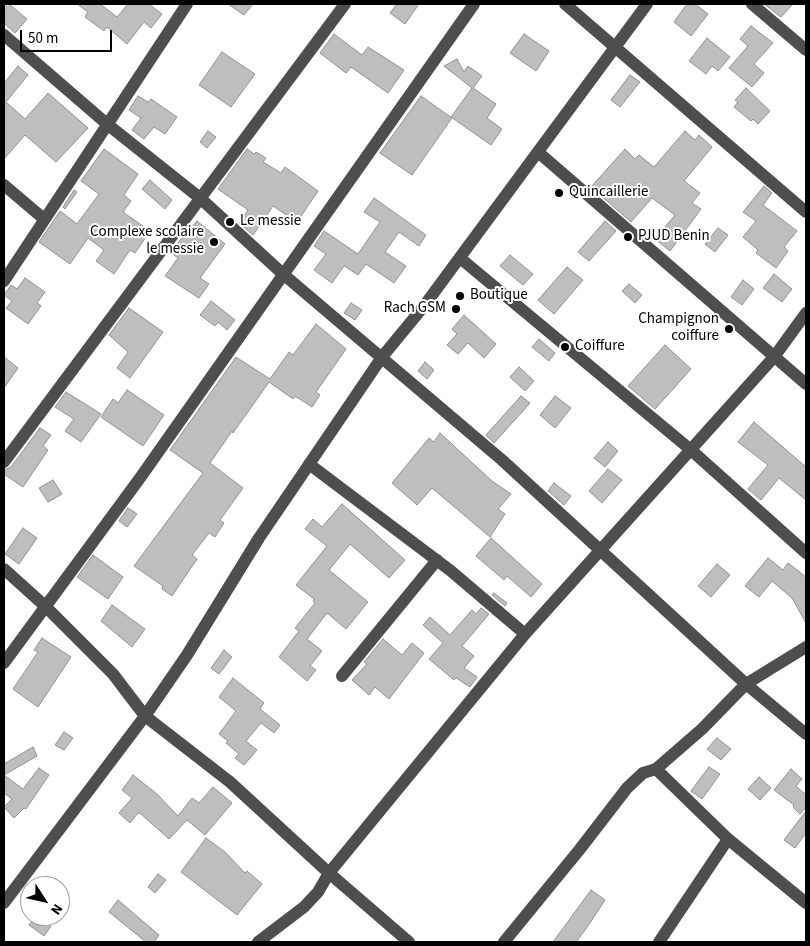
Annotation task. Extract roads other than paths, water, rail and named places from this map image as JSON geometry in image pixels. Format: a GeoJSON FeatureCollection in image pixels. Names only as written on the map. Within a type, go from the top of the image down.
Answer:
{"type":"FeatureCollection","features":[{"type":"Feature","properties":{"kind":"street"},"geometry":{"type":"LineString","coordinates":[[4,462],[345,4]]}},
{"type":"Feature","properties":{"kind":"street"},"geometry":{"type":"LineString","coordinates":[[4,664],[140,478],[474,4]]}},
{"type":"Feature","properties":{"kind":"street"},"geometry":{"type":"LineString","coordinates":[[566,4],[806,212]]}},
{"type":"Feature","properties":{"kind":"street"},"geometry":{"type":"LineString","coordinates":[[4,903],[145,716],[187,655],[259,538],[382,358],[460,258],[647,4]]}},
{"type":"Feature","properties":{"kind":"street"},"geometry":{"type":"LineString","coordinates":[[752,4],[806,50]]}},
{"type":"Feature","properties":{"kind":"street"},"geometry":{"type":"LineString","coordinates":[[4,281],[107,124],[180,6]]}},
{"type":"Feature","properties":{"kind":"street"},"geometry":{"type":"LineString","coordinates":[[4,34],[107,124],[200,198],[283,274],[502,460],[746,684],[806,734]]}},
{"type":"Feature","properties":{"kind":"street"},"geometry":{"type":"LineString","coordinates":[[538,152],[806,384]]}},
{"type":"Feature","properties":{"kind":"street"},"geometry":{"type":"LineString","coordinates":[[4,185],[44,219]]}},
{"type":"Feature","properties":{"kind":"street"},"geometry":{"type":"LineString","coordinates":[[460,258],[692,450],[806,553]]}},
{"type":"Feature","properties":{"kind":"street"},"geometry":{"type":"LineString","coordinates":[[258,942],[304,907],[318,892],[329,873],[525,634],[774,357],[806,313]]}},
{"type":"Feature","properties":{"kind":"street"},"geometry":{"type":"LineString","coordinates":[[309,464],[436,560],[525,634]]}},
{"type":"Feature","properties":{"kind":"street"},"geometry":{"type":"LineString","coordinates":[[342,676],[436,560]]}},
{"type":"Feature","properties":{"kind":"street"},"geometry":{"type":"LineString","coordinates":[[4,569],[45,606],[113,674],[145,716],[230,782],[329,873],[409,942]]}},
{"type":"Feature","properties":{"kind":"street"},"geometry":{"type":"LineString","coordinates":[[504,942],[627,788],[643,773],[656,769],[685,745],[746,684],[806,647]]}},
{"type":"Feature","properties":{"kind":"street"},"geometry":{"type":"LineString","coordinates":[[656,769],[728,839],[806,903]]}},
{"type":"Feature","properties":{"kind":"street"},"geometry":{"type":"LineString","coordinates":[[659,942],[728,839]]}},
{"type":"Feature","properties":{"kind":"place","name":"Quincaillerie"},"geometry":{"type":"Point","coordinates":[559,193]}},
{"type":"Feature","properties":{"kind":"place","name":"Le messie"},"geometry":{"type":"Point","coordinates":[230,222]}},
{"type":"Feature","properties":{"kind":"place","name":"PJUD Benin"},"geometry":{"type":"Point","coordinates":[628,237]}},
{"type":"Feature","properties":{"kind":"place","name":"Complexe scolaire le messie"},"geometry":{"type":"Point","coordinates":[214,242]}},
{"type":"Feature","properties":{"kind":"place","name":"Boutique"},"geometry":{"type":"Point","coordinates":[460,296]}},
{"type":"Feature","properties":{"kind":"place","name":"Rach GSM"},"geometry":{"type":"Point","coordinates":[456,309]}},
{"type":"Feature","properties":{"kind":"place","name":"Champignon coiffure"},"geometry":{"type":"Point","coordinates":[729,329]}},
{"type":"Feature","properties":{"kind":"place","name":"Coiffure"},"geometry":{"type":"Point","coordinates":[565,347]}}]}
